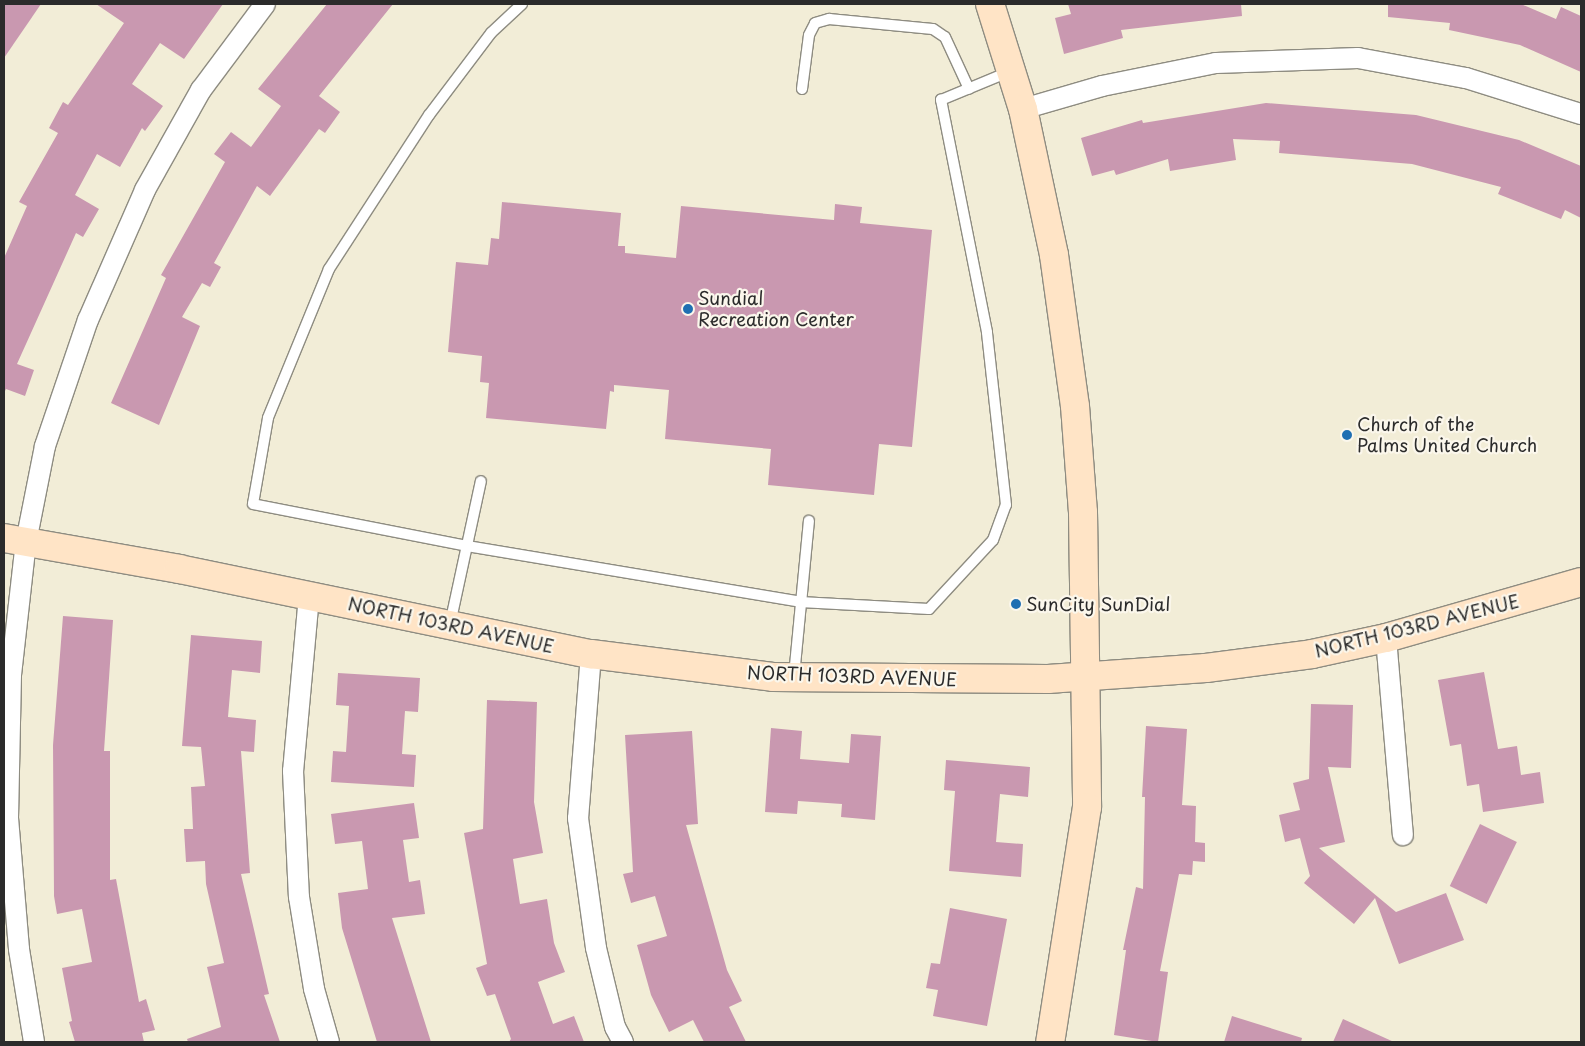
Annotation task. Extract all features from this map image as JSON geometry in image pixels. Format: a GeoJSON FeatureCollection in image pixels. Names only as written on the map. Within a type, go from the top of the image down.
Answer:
{"type":"FeatureCollection","features":[{"type":"Feature","properties":{"kind":"street"},"geometry":{"type":"LineString","coordinates":[[34,1042],[19,949],[8,818],[15,540],[88,320],[145,190],[201,90],[264,4]]}},
{"type":"Feature","properties":{"kind":"street"},"geometry":{"type":"LineString","coordinates":[[990,4],[1023,109],[1059,285],[1075,406],[1085,537],[1087,807],[1050,1042]]}},
{"type":"Feature","properties":{"kind":"street"},"geometry":{"type":"LineString","coordinates":[[1023,109],[1102,86],[1216,63],[1358,58],[1466,78],[1581,114]]}},
{"type":"Feature","properties":{"kind":"street","name":"NORTH 103RD AVENUE"},"geometry":{"type":"LineString","coordinates":[[15,540],[309,596],[591,654],[794,677],[1087,677],[1312,654],[1386,638],[1581,582]]}},
{"type":"Feature","properties":{"kind":"street"},"geometry":{"type":"LineString","coordinates":[[309,596],[293,771],[299,897],[314,989],[329,1042]]}},
{"type":"Feature","properties":{"kind":"street"},"geometry":{"type":"LineString","coordinates":[[1386,638],[1404,835]]}},
{"type":"Feature","properties":{"kind":"street"},"geometry":{"type":"LineString","coordinates":[[591,654],[578,818],[596,948],[615,1027],[623,1042]]}},
{"type":"Feature","properties":{"kind":"lane"},"geometry":{"type":"LineString","coordinates":[[522,4],[490,33],[429,115],[329,269],[268,418],[253,504],[467,546],[800,602],[930,609],[993,540],[1006,505],[987,332],[941,100],[1012,71]]}},
{"type":"Feature","properties":{"kind":"lane"},"geometry":{"type":"LineString","coordinates":[[802,89],[809,36],[815,24],[829,19],[933,29],[945,37],[969,89]]}},
{"type":"Feature","properties":{"kind":"lane"},"geometry":{"type":"LineString","coordinates":[[450,625],[481,480]]}},
{"type":"Feature","properties":{"kind":"lane"},"geometry":{"type":"LineString","coordinates":[[794,677],[809,521]]}},
{"type":"Feature","properties":{"kind":"building"},"geometry":{"type":"Polygon","coordinates":[[[4,4],[41,4],[4,58],[4,4]]]}},
{"type":"Feature","properties":{"kind":"building"},"geometry":{"type":"Polygon","coordinates":[[[96,4],[223,4],[184,59],[160,43],[132,84],[163,106],[145,131],[142,128],[120,167],[97,154],[75,195],[99,209],[83,237],[76,233],[17,364],[34,370],[25,396],[6,389],[4,393],[4,258],[27,206],[19,202],[58,133],[49,128],[63,102],[68,105],[124,23],[96,4]]]}},
{"type":"Feature","properties":{"kind":"building"},"geometry":{"type":"Polygon","coordinates":[[[327,4],[393,4],[319,96],[340,112],[325,133],[319,129],[270,196],[257,186],[214,263],[221,267],[210,287],[202,283],[182,317],[200,326],[159,425],[111,403],[166,278],[161,275],[225,162],[214,154],[231,132],[251,147],[281,106],[258,89],[327,4]]]}},
{"type":"Feature","properties":{"kind":"building"},"geometry":{"type":"Polygon","coordinates":[[[1068,4],[1241,4],[1242,16],[1121,30],[1123,38],[1064,54],[1055,18],[1071,14],[1068,4]]]}},
{"type":"Feature","properties":{"kind":"building"},"geometry":{"type":"Polygon","coordinates":[[[1388,4],[1521,4],[1556,19],[1561,7],[1581,16],[1581,72],[1520,45],[1449,30],[1450,23],[1388,17],[1388,4]]]}},
{"type":"Feature","properties":{"kind":"building"},"geometry":{"type":"Polygon","coordinates":[[[1266,103],[1416,115],[1519,140],[1581,166],[1581,218],[1565,210],[1561,219],[1498,194],[1501,187],[1412,164],[1279,153],[1280,141],[1233,139],[1236,160],[1170,171],[1168,159],[1116,175],[1114,170],[1092,176],[1081,138],[1142,120],[1143,123],[1266,103]]]}},
{"type":"Feature","properties":{"kind":"building","name":"Sundial Recreation Center"},"geometry":{"type":"Polygon","coordinates":[[[502,202],[621,213],[618,246],[625,246],[625,253],[676,258],[681,206],[834,220],[835,204],[862,207],[860,223],[932,230],[912,447],[879,444],[874,495],[768,485],[771,449],[665,439],[669,390],[614,385],[614,392],[610,391],[606,429],[486,418],[489,383],[480,382],[482,356],[448,352],[456,262],[488,265],[491,238],[499,239],[502,202]]]}},
{"type":"Feature","properties":{"kind":"building"},"geometry":{"type":"Polygon","coordinates":[[[63,616],[113,620],[104,751],[110,751],[110,880],[116,879],[139,1002],[146,999],[155,1030],[142,1033],[144,1042],[75,1042],[69,1022],[72,1021],[62,968],[92,962],[82,909],[57,914],[54,896],[53,745],[63,616]]]}},
{"type":"Feature","properties":{"kind":"building"},"geometry":{"type":"Polygon","coordinates":[[[191,635],[262,641],[260,673],[232,670],[228,717],[256,720],[254,752],[241,751],[250,873],[241,874],[269,994],[264,995],[280,1042],[188,1042],[187,1039],[221,1027],[207,967],[224,963],[206,884],[205,861],[186,862],[184,829],[193,829],[191,787],[205,786],[201,747],[182,746],[191,635]]]}},
{"type":"Feature","properties":{"kind":"building"},"geometry":{"type":"Polygon","coordinates":[[[1484,672],[1498,749],[1517,746],[1521,775],[1540,772],[1544,803],[1483,812],[1479,784],[1467,786],[1461,744],[1450,746],[1438,680],[1484,672]]]}},
{"type":"Feature","properties":{"kind":"building"},"geometry":{"type":"Polygon","coordinates":[[[338,673],[420,678],[418,712],[405,711],[402,754],[416,755],[414,787],[331,782],[333,751],[346,752],[349,706],[336,705],[338,673]]]}},
{"type":"Feature","properties":{"kind":"building"},"geometry":{"type":"Polygon","coordinates":[[[487,700],[537,702],[534,802],[543,853],[513,859],[520,904],[547,899],[554,943],[565,972],[538,982],[553,1024],[574,1016],[584,1042],[509,1042],[511,1039],[495,994],[487,996],[476,968],[487,964],[464,833],[483,829],[487,700]]]}},
{"type":"Feature","properties":{"kind":"building"},"geometry":{"type":"Polygon","coordinates":[[[1311,704],[1353,705],[1351,768],[1328,767],[1345,842],[1319,848],[1396,912],[1446,893],[1464,940],[1399,964],[1375,898],[1354,924],[1304,883],[1310,876],[1300,838],[1285,842],[1279,815],[1300,810],[1293,783],[1309,779],[1311,704]]]}},
{"type":"Feature","properties":{"kind":"building"},"geometry":{"type":"Polygon","coordinates":[[[1146,726],[1187,729],[1182,805],[1196,806],[1195,842],[1205,843],[1205,862],[1193,861],[1192,875],[1179,874],[1160,971],[1168,972],[1158,1042],[1114,1035],[1126,950],[1123,950],[1136,887],[1143,889],[1145,797],[1142,797],[1146,726]]]}},
{"type":"Feature","properties":{"kind":"building"},"geometry":{"type":"Polygon","coordinates":[[[771,728],[802,731],[800,759],[849,763],[851,734],[881,736],[875,820],[841,817],[842,804],[798,801],[797,814],[765,812],[771,728]]]}},
{"type":"Feature","properties":{"kind":"building"},"geometry":{"type":"Polygon","coordinates":[[[692,731],[698,824],[686,825],[727,970],[742,1001],[729,1007],[746,1042],[704,1042],[693,1020],[669,1032],[651,995],[637,945],[667,936],[655,896],[631,903],[623,874],[633,872],[625,735],[692,731]]]}},
{"type":"Feature","properties":{"kind":"building"},"geometry":{"type":"Polygon","coordinates":[[[946,760],[1030,767],[1028,797],[1000,794],[996,842],[1023,844],[1021,877],[949,871],[955,791],[944,790],[946,760]]]}},
{"type":"Feature","properties":{"kind":"building"},"geometry":{"type":"Polygon","coordinates":[[[414,803],[419,838],[403,840],[409,882],[420,880],[425,914],[392,918],[431,1042],[377,1042],[342,928],[338,893],[368,889],[362,841],[335,844],[331,814],[414,803]]]}},
{"type":"Feature","properties":{"kind":"building"},"geometry":{"type":"Polygon","coordinates":[[[1480,824],[1517,842],[1487,904],[1450,886],[1480,824]]]}},
{"type":"Feature","properties":{"kind":"building"},"geometry":{"type":"Polygon","coordinates":[[[950,908],[1007,919],[987,1026],[933,1016],[938,990],[926,988],[931,963],[940,964],[950,908]]]}},
{"type":"Feature","properties":{"kind":"building"},"geometry":{"type":"Polygon","coordinates":[[[1232,1016],[1302,1038],[1301,1042],[1224,1042],[1232,1016]]]}},
{"type":"Feature","properties":{"kind":"building"},"geometry":{"type":"Polygon","coordinates":[[[1343,1019],[1394,1042],[1333,1042],[1343,1019]]]}},
{"type":"Feature","properties":{"kind":"place","name":"Sundial Recreation Center"},"geometry":{"type":"Point","coordinates":[688,309]}},
{"type":"Feature","properties":{"kind":"place","name":"Church of the Palms United Church"},"geometry":{"type":"Point","coordinates":[1347,435]}},
{"type":"Feature","properties":{"kind":"place","name":"SunCity SunDial"},"geometry":{"type":"Point","coordinates":[1016,604]}}]}
